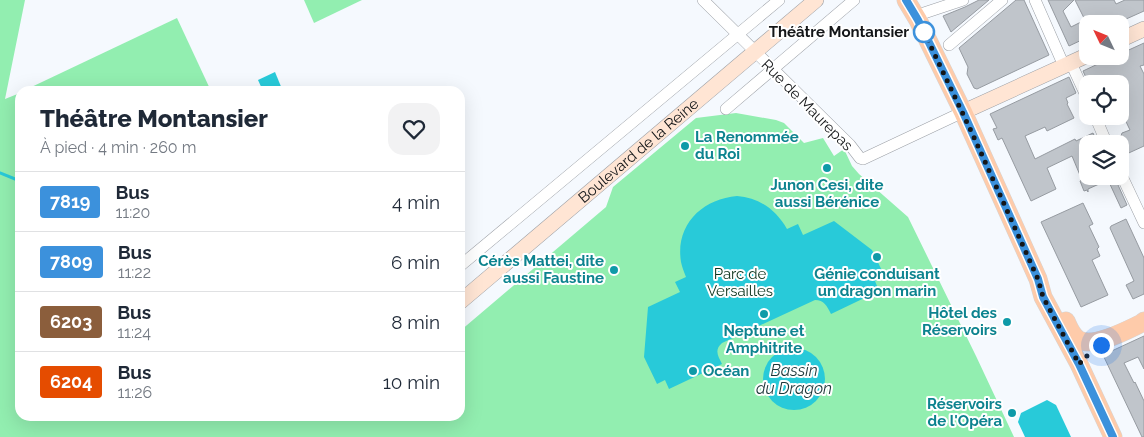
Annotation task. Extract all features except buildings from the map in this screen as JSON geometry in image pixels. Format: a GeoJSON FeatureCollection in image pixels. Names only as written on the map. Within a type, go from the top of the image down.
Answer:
{"type":"FeatureCollection","features":[{"type":"Feature","properties":{"kind":"main road"},"geometry":{"type":"LineString","coordinates":[[906,0],[913,8],[963,112],[1038,279],[1043,297],[1079,364],[1113,437]]}},
{"type":"Feature","properties":{"kind":"main road"},"geometry":{"type":"LineString","coordinates":[[1038,279],[1049,289],[1072,334],[1078,340],[1088,342],[1104,339],[1144,321]]}},
{"type":"Feature","properties":{"kind":"main road"},"geometry":{"type":"LineString","coordinates":[[1079,364],[1104,339]]}},
{"type":"Feature","properties":{"kind":"street","name":"Rue de Maurepas"},"geometry":{"type":"LineString","coordinates":[[703,0],[860,158],[863,159],[963,112]]}},
{"type":"Feature","properties":{"kind":"street"},"geometry":{"type":"LineString","coordinates":[[465,262],[779,0]]}},
{"type":"Feature","properties":{"kind":"street","name":"Boulevard de la Reine"},"geometry":{"type":"LineString","coordinates":[[465,298],[816,0]]}},
{"type":"Feature","properties":{"kind":"street"},"geometry":{"type":"LineString","coordinates":[[726,109],[854,0]]}},
{"type":"Feature","properties":{"kind":"street"},"geometry":{"type":"LineString","coordinates":[[913,8],[963,0]]}},
{"type":"Feature","properties":{"kind":"street"},"geometry":{"type":"LineString","coordinates":[[949,45],[1002,0]]}},
{"type":"Feature","properties":{"kind":"street"},"geometry":{"type":"LineString","coordinates":[[1035,0],[1079,85]]}},
{"type":"Feature","properties":{"kind":"street"},"geometry":{"type":"LineString","coordinates":[[1129,36],[1144,29]]}},
{"type":"Feature","properties":{"kind":"street"},"geometry":{"type":"LineString","coordinates":[[963,112],[1079,59]]}},
{"type":"Feature","properties":{"kind":"street"},"geometry":{"type":"LineString","coordinates":[[1126,185],[1144,223]]}},
{"type":"Feature","properties":{"kind":"green space","name":"Parc de Versailles"},"geometry":{"type":"Polygon","coordinates":[[[0,0],[25,0],[5,99],[15,95],[15,421],[465,421],[465,327],[606,207],[613,187],[696,118],[736,113],[784,123],[804,143],[823,138],[834,156],[844,149],[852,166],[859,174],[908,217],[1014,437],[0,437],[0,0]]]}},
{"type":"Feature","properties":{"kind":"green space"},"geometry":{"type":"Polygon","coordinates":[[[304,0],[362,0],[314,23],[304,0]]]}},
{"type":"Feature","properties":{"kind":"green space"},"geometry":{"type":"Polygon","coordinates":[[[177,18],[209,86],[34,86],[177,18]]]}},
{"type":"Feature","properties":{"kind":"water"},"geometry":{"type":"Polygon","coordinates":[[[275,72],[281,86],[261,86],[258,80],[275,72]]]}},
{"type":"Feature","properties":{"kind":"water"},"geometry":{"type":"Polygon","coordinates":[[[737,196],[760,202],[778,216],[787,229],[798,224],[803,235],[834,221],[872,250],[885,277],[875,281],[879,291],[831,314],[823,302],[815,300],[722,343],[717,351],[722,364],[669,389],[665,380],[657,384],[644,357],[648,307],[680,292],[675,282],[686,277],[681,262],[682,236],[694,216],[702,208],[713,202],[737,196]]]}},
{"type":"Feature","properties":{"kind":"water","name":"Bassin du Dragon"},"geometry":{"type":"Polygon","coordinates":[[[794,348],[806,351],[816,357],[822,367],[825,379],[822,391],[816,401],[806,407],[794,410],[782,407],[772,401],[766,391],[763,379],[766,367],[772,357],[782,351],[794,348]]]}},
{"type":"Feature","properties":{"kind":"water"},"geometry":{"type":"Polygon","coordinates":[[[1047,400],[1056,405],[1071,437],[1025,437],[1018,422],[1021,413],[1047,400]]]}},
{"type":"Feature","properties":{"kind":"waterway"},"geometry":{"type":"LineString","coordinates":[[0,173],[15,179]]}},
{"type":"Feature","properties":{"kind":"bus line","name":"7819"},"geometry":{"type":"LineString","coordinates":[[906,0],[918,20],[963,112],[1038,279],[1043,297],[1079,364],[1113,437]]}},
{"type":"Feature","properties":{"kind":"place","name":"Théâtre Montansier"},"geometry":{"type":"Point","coordinates":[924,32]}},
{"type":"Feature","properties":{"kind":"place","name":"La Renommée du Roi"},"geometry":{"type":"Point","coordinates":[685,146]}},
{"type":"Feature","properties":{"kind":"place","name":"Junon Cesi, dite aussi Bérénice"},"geometry":{"type":"Point","coordinates":[827,168]}},
{"type":"Feature","properties":{"kind":"place","name":"Génie conduisant un dragon marin"},"geometry":{"type":"Point","coordinates":[877,257]}},
{"type":"Feature","properties":{"kind":"place","name":"Cérès Mattei, dite aussi Faustine"},"geometry":{"type":"Point","coordinates":[614,270]}},
{"type":"Feature","properties":{"kind":"place","name":"Neptune et Amphitrite"},"geometry":{"type":"Point","coordinates":[764,314]}},
{"type":"Feature","properties":{"kind":"place","name":"Hôtel des Réservoirs"},"geometry":{"type":"Point","coordinates":[1007,322]}},
{"type":"Feature","properties":{"kind":"place","name":"Océan"},"geometry":{"type":"Point","coordinates":[693,371]}},
{"type":"Feature","properties":{"kind":"place","name":"Réservoirs de l'Opéra"},"geometry":{"type":"Point","coordinates":[1012,413]}},
{"type":"Feature","properties":{"kind":"route"},"geometry":{"type":"LineString","coordinates":[[924,32],[963,112],[1038,279],[1043,297],[1079,364],[1101,345]]}}]}
